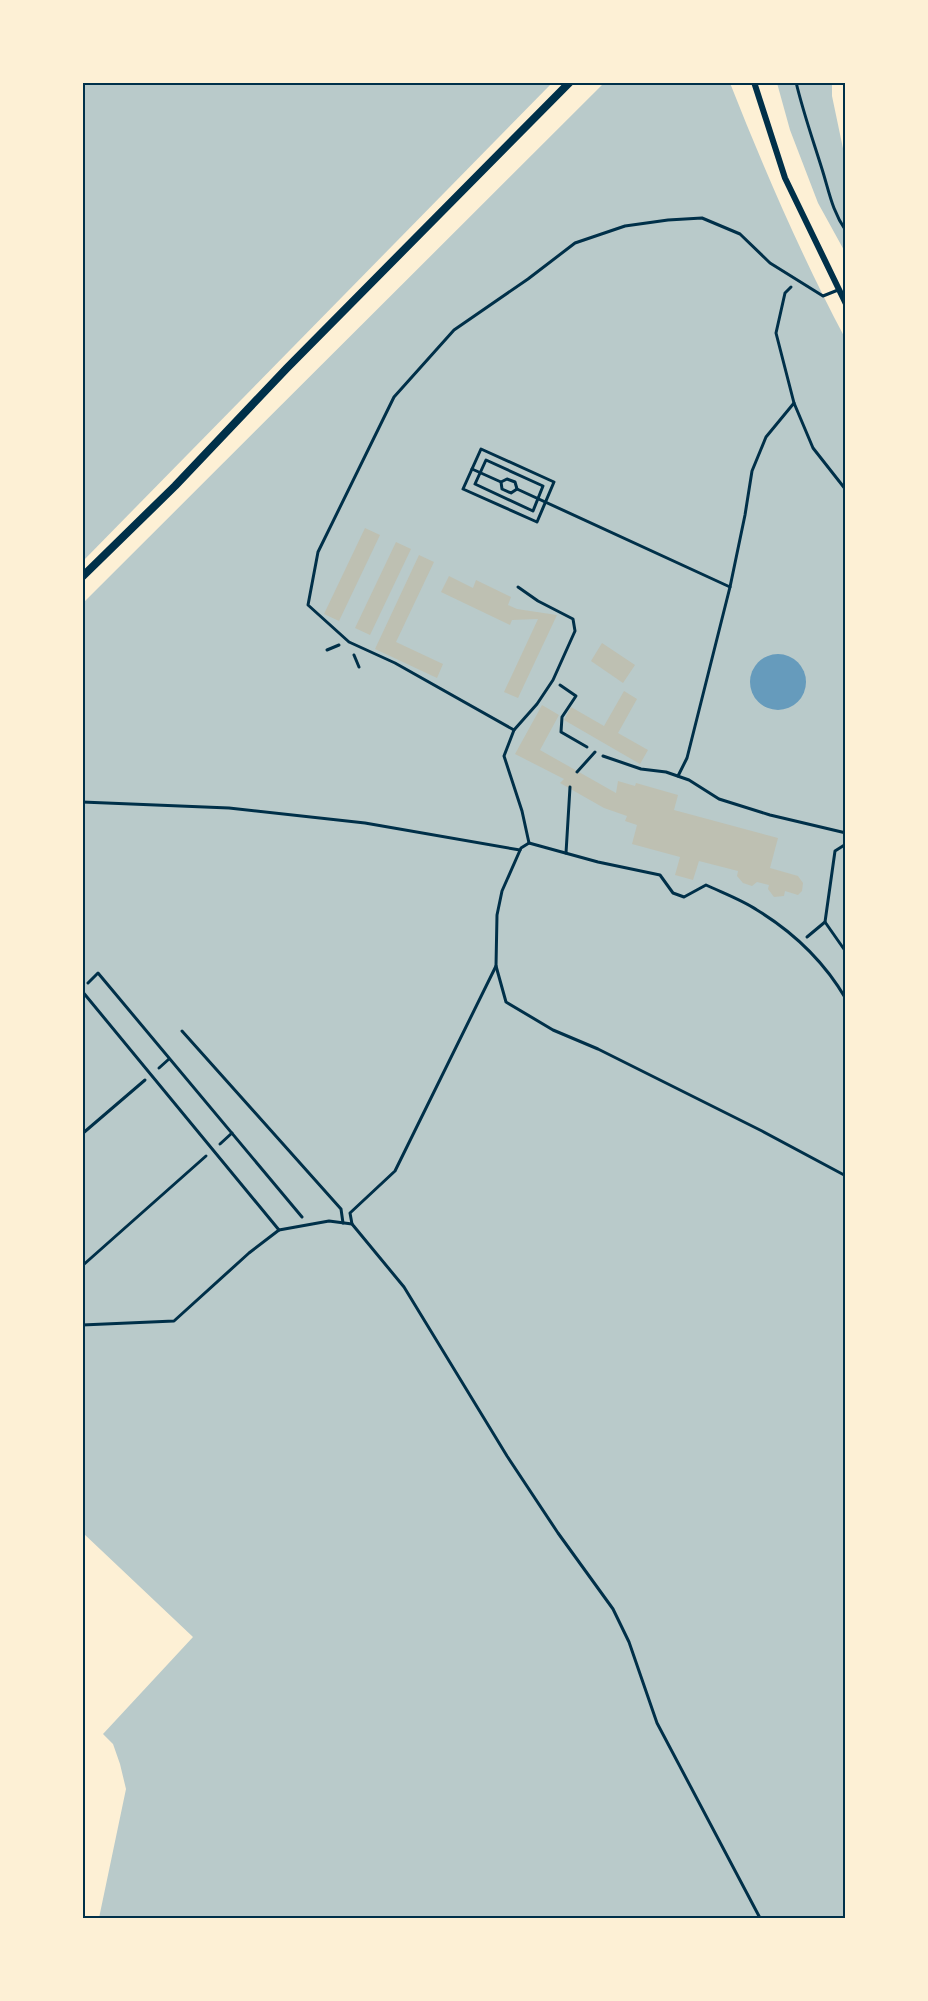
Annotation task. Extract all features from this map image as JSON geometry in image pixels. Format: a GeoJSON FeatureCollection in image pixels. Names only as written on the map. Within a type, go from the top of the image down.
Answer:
{"type":"FeatureCollection","features":[{"type":"Feature","properties":{"kind":"street"},"geometry":{"type":"LineString","coordinates":[[82,577],[176,486],[287,368],[570,82]]}},
{"type":"Feature","properties":{"kind":"street"},"geometry":{"type":"LineString","coordinates":[[754,82],[785,178],[846,304]]}},
{"type":"Feature","properties":{"kind":"lane"},"geometry":{"type":"LineString","coordinates":[[514,730],[395,663],[349,642],[308,605],[318,552],[394,397],[453,330],[528,279],[575,243],[625,226],[702,218],[740,234],[770,263],[823,296],[838,290]]}},
{"type":"Feature","properties":{"kind":"lane"},"geometry":{"type":"LineString","coordinates":[[518,587],[538,601],[573,619],[575,631],[553,680],[537,704],[514,730],[504,756],[522,810],[529,843]]}},
{"type":"Feature","properties":{"kind":"lane"},"geometry":{"type":"LineString","coordinates":[[577,772],[595,752]]}},
{"type":"Feature","properties":{"kind":"lane"},"geometry":{"type":"LineString","coordinates":[[567,853],[570,787]]}},
{"type":"Feature","properties":{"kind":"lane"},"geometry":{"type":"LineString","coordinates":[[82,802],[229,808],[365,823],[520,850]]}},
{"type":"Feature","properties":{"kind":"lane"},"geometry":{"type":"LineString","coordinates":[[846,999],[832,976],[801,942],[757,909],[706,885],[684,897],[673,893],[660,875],[598,862],[529,843],[521,848],[502,891],[497,915],[496,966],[506,1002],[553,1030],[598,1049],[846,1176]]}},
{"type":"Feature","properties":{"kind":"lane"},"geometry":{"type":"LineString","coordinates":[[496,966],[395,1171],[350,1213],[352,1224],[404,1287],[507,1456],[558,1533],[613,1609],[633,1652],[657,1723],[760,1918]]}},
{"type":"Feature","properties":{"kind":"lane"},"geometry":{"type":"LineString","coordinates":[[82,989],[279,1230]]}},
{"type":"Feature","properties":{"kind":"lane"},"geometry":{"type":"LineString","coordinates":[[182,1031],[341,1209],[343,1223]]}},
{"type":"Feature","properties":{"kind":"lane"},"geometry":{"type":"LineString","coordinates":[[82,1324],[174,1321],[249,1253],[279,1230],[329,1221],[352,1224]]}},
{"type":"Feature","properties":{"kind":"path"},"geometry":{"type":"LineString","coordinates":[[796,82],[829,196],[838,220],[846,231]]}},
{"type":"Feature","properties":{"kind":"path"},"geometry":{"type":"LineString","coordinates":[[798,280],[785,293],[776,333],[794,403],[813,448],[846,490]]}},
{"type":"Feature","properties":{"kind":"path"},"geometry":{"type":"LineString","coordinates":[[678,776],[687,758],[730,587],[752,471],[766,437],[794,403]]}},
{"type":"Feature","properties":{"kind":"path"},"geometry":{"type":"LineString","coordinates":[[481,449],[554,482],[537,522],[463,489],[472,468],[481,449]]}},
{"type":"Feature","properties":{"kind":"path"},"geometry":{"type":"LineString","coordinates":[[486,460],[543,486],[532,511],[475,484],[480,472],[486,460]]}},
{"type":"Feature","properties":{"kind":"path"},"geometry":{"type":"LineString","coordinates":[[472,468],[501,482]]}},
{"type":"Feature","properties":{"kind":"path"},"geometry":{"type":"LineString","coordinates":[[511,481],[514,473]]}},
{"type":"Feature","properties":{"kind":"path"},"geometry":{"type":"LineString","coordinates":[[501,482],[507,478],[515,482],[517,489],[730,587]]}},
{"type":"Feature","properties":{"kind":"path"},"geometry":{"type":"LineString","coordinates":[[501,482],[502,489],[511,493],[517,489]]}},
{"type":"Feature","properties":{"kind":"path"},"geometry":{"type":"LineString","coordinates":[[504,498],[507,491]]}},
{"type":"Feature","properties":{"kind":"path"},"geometry":{"type":"LineString","coordinates":[[553,680],[576,696],[562,717],[561,732],[595,752],[641,769],[666,772],[689,780],[719,799],[770,815],[846,833]]}},
{"type":"Feature","properties":{"kind":"path"},"geometry":{"type":"LineString","coordinates":[[801,942],[825,922],[836,851],[846,844]]}},
{"type":"Feature","properties":{"kind":"path"},"geometry":{"type":"LineString","coordinates":[[825,922],[846,952]]}},
{"type":"Feature","properties":{"kind":"path"},"geometry":{"type":"LineString","coordinates":[[82,989],[98,973],[304,1219]]}},
{"type":"Feature","properties":{"kind":"path"},"geometry":{"type":"LineString","coordinates":[[82,1134],[170,1058]]}},
{"type":"Feature","properties":{"kind":"path"},"geometry":{"type":"LineString","coordinates":[[82,1266],[232,1133]]}},
{"type":"Feature","properties":{"kind":"shaded area"},"geometry":{"type":"Polygon","coordinates":[[[82,83],[552,83],[83,561],[82,83]]]}},
{"type":"Feature","properties":{"kind":"shaded area"},"geometry":{"type":"Polygon","coordinates":[[[604,83],[730,83],[784,212],[845,338],[845,1918],[99,1918],[126,1789],[113,1744],[103,1734],[193,1637],[83,1533],[82,604],[604,83]]]}},
{"type":"Feature","properties":{"kind":"shaded area"},"geometry":{"type":"Polygon","coordinates":[[[777,83],[832,83],[832,96],[845,158],[845,252],[818,203],[790,130],[777,83]]]}},
{"type":"Feature","properties":{"kind":"water"},"geometry":{"type":"Polygon","coordinates":[[[778,654],[789,656],[798,662],[804,671],[806,682],[804,693],[798,702],[789,708],[778,710],[767,708],[758,702],[752,693],[750,682],[752,671],[758,662],[767,656],[778,654]]]}},
{"type":"Feature","properties":{"kind":"building"},"geometry":{"type":"Polygon","coordinates":[[[365,528],[380,535],[339,621],[324,614],[365,528]]]}},
{"type":"Feature","properties":{"kind":"building"},"geometry":{"type":"Polygon","coordinates":[[[396,542],[411,549],[370,635],[355,628],[396,542]]]}},
{"type":"Feature","properties":{"kind":"building"},"geometry":{"type":"Polygon","coordinates":[[[419,555],[434,562],[396,642],[443,664],[437,678],[375,649],[419,555]]]}},
{"type":"Feature","properties":{"kind":"building"},"geometry":{"type":"Polygon","coordinates":[[[449,576],[473,588],[476,580],[511,597],[508,605],[517,609],[557,615],[518,698],[504,692],[538,619],[512,620],[510,625],[441,592],[449,576]]]}},
{"type":"Feature","properties":{"kind":"building"},"geometry":{"type":"Polygon","coordinates":[[[602,643],[635,665],[623,683],[591,661],[602,643]]]}},
{"type":"Feature","properties":{"kind":"building"},"geometry":{"type":"Polygon","coordinates":[[[624,691],[637,699],[618,733],[648,750],[640,764],[564,720],[571,707],[604,726],[624,691]]]}},
{"type":"Feature","properties":{"kind":"building"},"geometry":{"type":"Polygon","coordinates":[[[542,705],[559,715],[540,750],[616,793],[618,781],[635,786],[636,783],[678,795],[674,810],[778,838],[770,868],[798,876],[803,883],[802,891],[798,895],[785,891],[784,896],[774,897],[768,889],[769,885],[757,882],[752,886],[743,883],[737,876],[738,871],[699,861],[693,880],[675,875],[680,857],[632,844],[637,825],[625,821],[627,816],[604,808],[560,783],[564,779],[515,754],[542,705]]]}}]}
